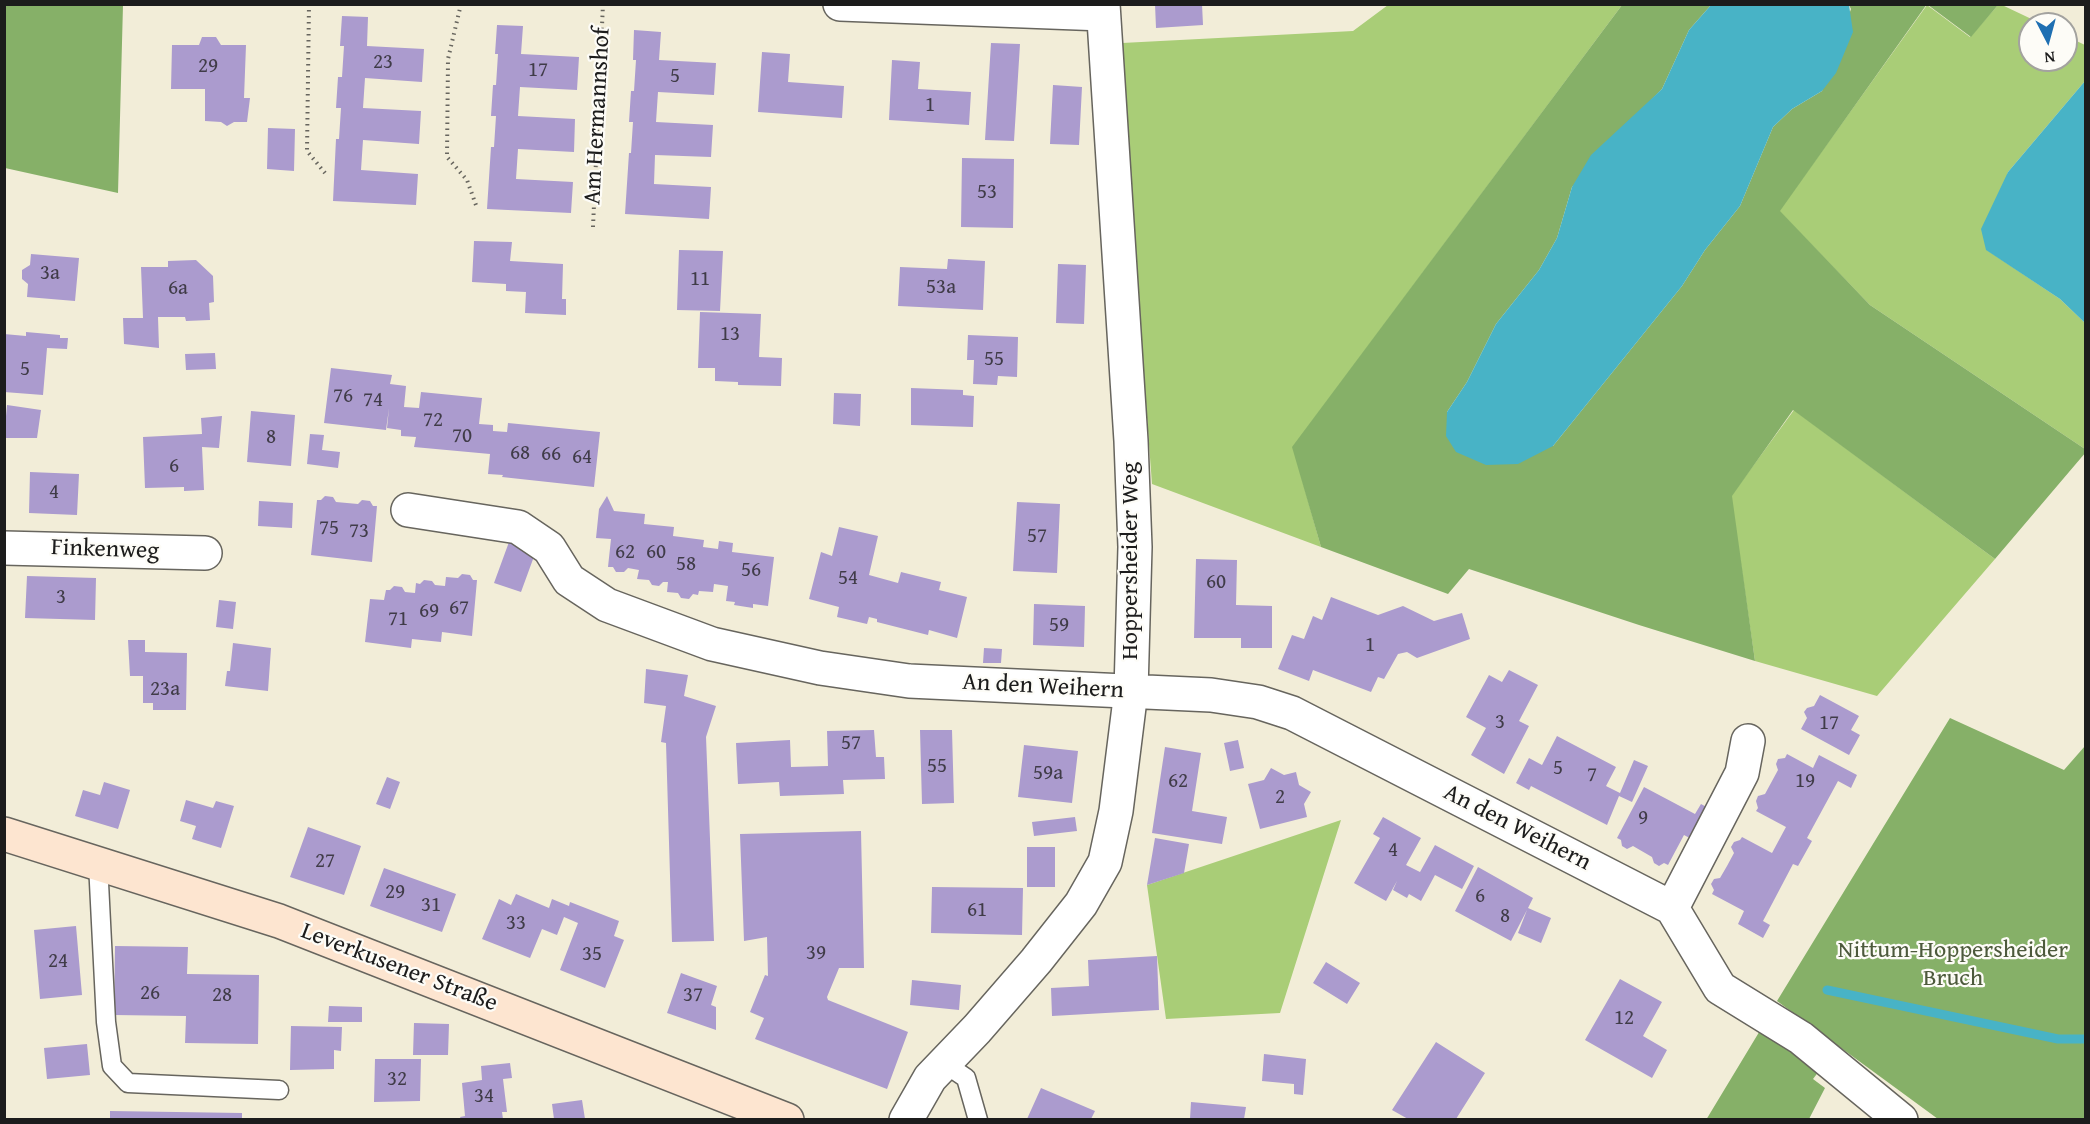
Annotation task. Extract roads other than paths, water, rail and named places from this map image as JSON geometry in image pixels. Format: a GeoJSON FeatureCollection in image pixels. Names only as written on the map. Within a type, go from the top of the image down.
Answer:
{"type":"FeatureCollection","features":[{"type":"Feature","properties":{"kind":"main road","name":"Leverkusener Straße"},"geometry":{"type":"LineString","coordinates":[[4,834],[279,921],[756,1114],[787,1119]]}},
{"type":"Feature","properties":{"kind":"street"},"geometry":{"type":"LineString","coordinates":[[840,4],[1103,9]]}},
{"type":"Feature","properties":{"kind":"street","name":"Hoppersheider Weg"},"geometry":{"type":"LineString","coordinates":[[906,1119],[930,1078],[1036,962],[1081,904],[1105,862],[1116,811],[1131,691],[1135,547],[1131,441],[1103,9]]}},
{"type":"Feature","properties":{"kind":"street","name":"An den Weihern"},"geometry":{"type":"LineString","coordinates":[[408,510],[518,527],[549,548],[569,580],[607,605],[712,645],[820,668],[909,681],[1211,695],[1258,702],[1292,713],[1672,908]]}},
{"type":"Feature","properties":{"kind":"street","name":"Finkenweg"},"geometry":{"type":"LineString","coordinates":[[4,548],[205,553]]}},
{"type":"Feature","properties":{"kind":"street"},"geometry":{"type":"LineString","coordinates":[[1748,741],[1742,774],[1672,908],[1720,988],[1801,1038],[1901,1119]]}},
{"type":"Feature","properties":{"kind":"lane"},"geometry":{"type":"LineString","coordinates":[[98,863],[106,1022],[112,1066],[128,1083],[279,1090]]}},
{"type":"Feature","properties":{"kind":"lane"},"geometry":{"type":"LineString","coordinates":[[944,1063],[966,1078],[978,1119]]}},
{"type":"Feature","properties":{"kind":"water"},"geometry":{"type":"Polygon","coordinates":[[[1711,5],[1849,5],[1853,32],[1836,73],[1822,91],[1792,109],[1773,127],[1740,206],[1705,250],[1682,286],[1553,446],[1518,464],[1486,465],[1456,452],[1446,436],[1447,412],[1467,382],[1496,324],[1539,270],[1557,238],[1572,187],[1591,155],[1662,89],[1689,30],[1711,5]]]}},
{"type":"Feature","properties":{"kind":"water"},"geometry":{"type":"Polygon","coordinates":[[[2085,81],[2085,323],[2060,299],[1986,250],[1981,229],[2008,172],[2085,81]]]}},
{"type":"Feature","properties":{"kind":"waterway"},"geometry":{"type":"LineString","coordinates":[[1827,990],[2058,1039],[2086,1039]]}},
{"type":"Feature","properties":{"kind":"park label","name":"Nittum-Hoppersheider Bruch"},"geometry":{"type":"Point","coordinates":[1953,965]}}]}
